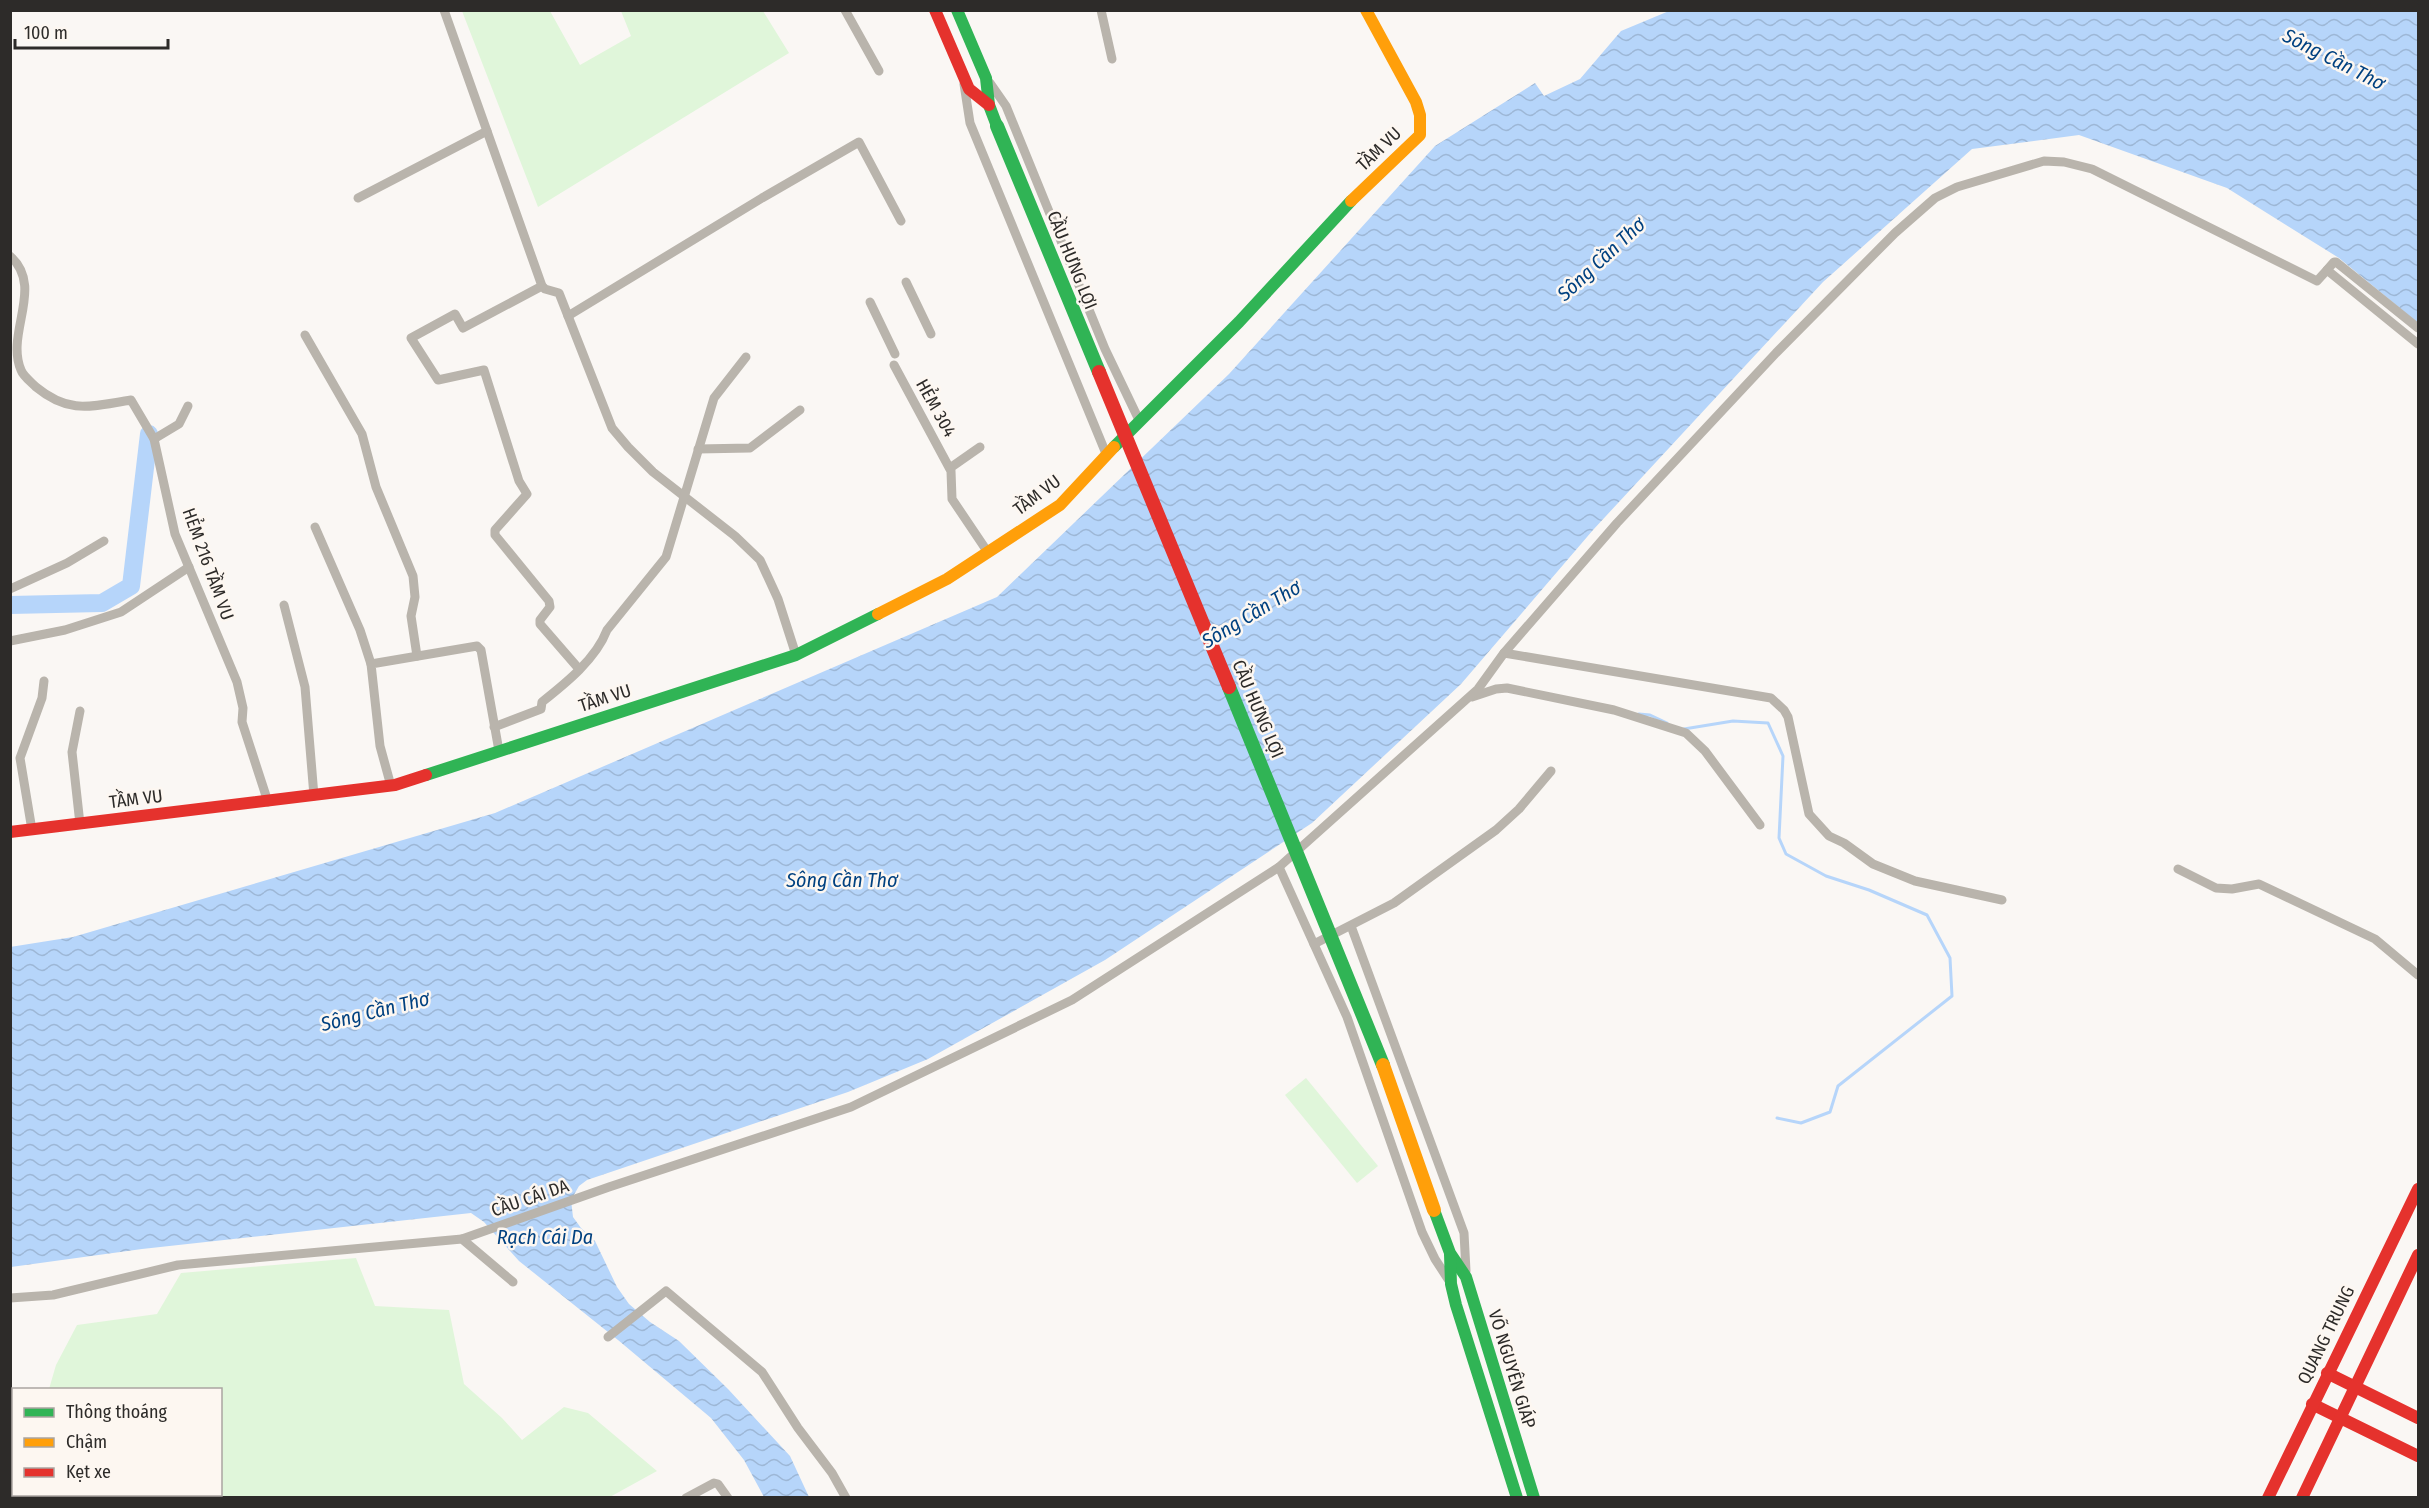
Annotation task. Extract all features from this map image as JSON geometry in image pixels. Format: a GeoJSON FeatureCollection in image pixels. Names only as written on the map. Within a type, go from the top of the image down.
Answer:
{"type":"FeatureCollection","features":[{"type":"Feature","properties":{"kind":"main road"},"geometry":{"type":"LineString","coordinates":[[935,10],[969,89],[989,105]]}},
{"type":"Feature","properties":{"kind":"main road"},"geometry":{"type":"LineString","coordinates":[[957,10],[986,78],[989,105]]}},
{"type":"Feature","properties":{"kind":"main road","name":"TẦM VU"},"geometry":{"type":"LineString","coordinates":[[10,832],[391,786],[796,656],[948,579],[987,551],[1060,505],[1138,420],[1239,322],[1338,213],[1419,135],[1420,115],[1416,102],[1366,10]]}},
{"type":"Feature","properties":{"kind":"main road","name":"CẦU HƯNG LỢI"},"geometry":{"type":"LineString","coordinates":[[989,105],[1318,901],[1384,1067],[1434,1210]]}},
{"type":"Feature","properties":{"kind":"main road","name":"QUANG TRUNG"},"geometry":{"type":"LineString","coordinates":[[2268,1497],[2418,1189]]}},
{"type":"Feature","properties":{"kind":"main road","name":"VÕ NGUYÊN GIÁP"},"geometry":{"type":"LineString","coordinates":[[1434,1210],[1450,1254],[1466,1277],[1515,1442],[1534,1497]]}},
{"type":"Feature","properties":{"kind":"main road","name":"VÕ NGUYÊN GIÁP"},"geometry":{"type":"LineString","coordinates":[[1450,1254],[1451,1284],[1517,1497]]}},
{"type":"Feature","properties":{"kind":"main road"},"geometry":{"type":"LineString","coordinates":[[2302,1497],[2417,1261]]}},
{"type":"Feature","properties":{"kind":"main road"},"geometry":{"type":"LineString","coordinates":[[2327,1373],[2418,1418]]}},
{"type":"Feature","properties":{"kind":"main road"},"geometry":{"type":"LineString","coordinates":[[2312,1404],[2418,1456]]}},
{"type":"Feature","properties":{"kind":"main road"},"geometry":{"type":"LineString","coordinates":[[1500,1447],[1515,1442]]}},
{"type":"Feature","properties":{"kind":"street"},"geometry":{"type":"LineString","coordinates":[[444,10],[542,286],[559,293],[612,428],[628,447],[684,498],[735,536],[760,560],[778,599],[796,656]]}},
{"type":"Feature","properties":{"kind":"street"},"geometry":{"type":"LineString","coordinates":[[845,10],[879,71]]}},
{"type":"Feature","properties":{"kind":"street"},"geometry":{"type":"LineString","coordinates":[[1101,10],[1112,59]]}},
{"type":"Feature","properties":{"kind":"street"},"geometry":{"type":"LineString","coordinates":[[962,73],[970,123],[1107,456]]}},
{"type":"Feature","properties":{"kind":"street"},"geometry":{"type":"LineString","coordinates":[[986,78],[1006,106],[1105,349],[1138,420]]}},
{"type":"Feature","properties":{"kind":"street"},"geometry":{"type":"LineString","coordinates":[[358,198],[487,131]]}},
{"type":"Feature","properties":{"kind":"street"},"geometry":{"type":"LineString","coordinates":[[568,316],[859,142],[901,221]]}},
{"type":"Feature","properties":{"kind":"street","name":"CẦU CÁI DA"},"geometry":{"type":"LineString","coordinates":[[10,1298],[53,1294],[172,1266],[462,1239],[609,1187],[850,1107],[1072,1000],[1279,867],[1478,689],[1501,657],[1617,523],[1776,353],[1895,233],[1935,198],[1957,187],[2044,161],[2092,169],[2317,281],[2328,270]]}},
{"type":"Feature","properties":{"kind":"street","name":"HẺM 216 TẦM VU"},"geometry":{"type":"LineString","coordinates":[[10,256],[21,268],[24,280],[25,297],[19,328],[18,357],[21,372],[55,401],[71,406],[90,406],[132,400],[154,439],[175,534],[237,682],[243,708],[242,722],[268,802]]}},
{"type":"Feature","properties":{"kind":"street"},"geometry":{"type":"LineString","coordinates":[[2418,328],[2336,262],[2328,270],[2418,344]]}},
{"type":"Feature","properties":{"kind":"street"},"geometry":{"type":"LineString","coordinates":[[906,282],[931,334]]}},
{"type":"Feature","properties":{"kind":"street"},"geometry":{"type":"LineString","coordinates":[[542,286],[463,328],[455,314],[411,339],[438,380],[484,370],[519,481],[527,494],[495,530],[495,535],[549,601],[550,607],[540,620],[540,624],[579,669]]}},
{"type":"Feature","properties":{"kind":"street"},"geometry":{"type":"LineString","coordinates":[[870,302],[895,354]]}},
{"type":"Feature","properties":{"kind":"street"},"geometry":{"type":"LineString","coordinates":[[305,335],[362,434],[376,487],[412,576],[415,597],[411,616],[417,656]]}},
{"type":"Feature","properties":{"kind":"street"},"geometry":{"type":"LineString","coordinates":[[494,727],[542,709],[542,702],[593,654],[607,630],[666,557],[714,398],[746,357]]}},
{"type":"Feature","properties":{"kind":"street","name":"HẺM 304"},"geometry":{"type":"LineString","coordinates":[[894,365],[950,468],[952,499],[987,551]]}},
{"type":"Feature","properties":{"kind":"street"},"geometry":{"type":"LineString","coordinates":[[154,439],[179,424],[188,406]]}},
{"type":"Feature","properties":{"kind":"street"},"geometry":{"type":"LineString","coordinates":[[698,449],[750,448],[800,411]]}},
{"type":"Feature","properties":{"kind":"street","name":"HẺM 304"},"geometry":{"type":"LineString","coordinates":[[950,468],[980,447]]}},
{"type":"Feature","properties":{"kind":"street"},"geometry":{"type":"LineString","coordinates":[[315,527],[360,630],[371,664],[380,746],[391,786]]}},
{"type":"Feature","properties":{"kind":"street"},"geometry":{"type":"LineString","coordinates":[[10,589],[67,563],[104,542]]}},
{"type":"Feature","properties":{"kind":"street"},"geometry":{"type":"LineString","coordinates":[[10,641],[65,630],[121,612],[189,567]]}},
{"type":"Feature","properties":{"kind":"street"},"geometry":{"type":"LineString","coordinates":[[284,605],[305,687],[314,796]]}},
{"type":"Feature","properties":{"kind":"street"},"geometry":{"type":"LineString","coordinates":[[371,664],[477,646],[481,650],[499,751]]}},
{"type":"Feature","properties":{"kind":"street"},"geometry":{"type":"LineString","coordinates":[[1501,657],[1771,698],[1788,717],[1809,814],[1829,836],[1844,843],[1873,864],[1915,880],[2002,900]]}},
{"type":"Feature","properties":{"kind":"street"},"geometry":{"type":"LineString","coordinates":[[32,830],[20,758],[42,698],[44,681]]}},
{"type":"Feature","properties":{"kind":"street"},"geometry":{"type":"LineString","coordinates":[[1467,699],[1496,689],[1507,688],[1614,710],[1686,733],[1705,751],[1760,825]]}},
{"type":"Feature","properties":{"kind":"street"},"geometry":{"type":"LineString","coordinates":[[80,824],[72,752],[81,711]]}},
{"type":"Feature","properties":{"kind":"street"},"geometry":{"type":"LineString","coordinates":[[1314,944],[1394,903],[1496,830],[1520,809],[1551,771]]}},
{"type":"Feature","properties":{"kind":"street"},"geometry":{"type":"LineString","coordinates":[[1279,867],[1347,1017],[1422,1232],[1451,1284]]}},
{"type":"Feature","properties":{"kind":"street"},"geometry":{"type":"LineString","coordinates":[[2178,869],[2216,888],[2232,889],[2259,884],[2375,939],[2418,975]]}},
{"type":"Feature","properties":{"kind":"street"},"geometry":{"type":"LineString","coordinates":[[1351,926],[1464,1233],[1466,1277]]}},
{"type":"Feature","properties":{"kind":"street"},"geometry":{"type":"LineString","coordinates":[[462,1239],[513,1282]]}},
{"type":"Feature","properties":{"kind":"street"},"geometry":{"type":"LineString","coordinates":[[608,1337],[666,1291],[758,1368],[832,1473],[846,1497]]}},
{"type":"Feature","properties":{"kind":"street"},"geometry":{"type":"LineString","coordinates":[[686,1497],[714,1483],[718,1484],[728,1497]]}},
{"type":"Feature","properties":{"kind":"green space"},"geometry":{"type":"Polygon","coordinates":[[[462,11],[550,11],[580,65],[631,36],[621,11],[763,11],[789,53],[538,207],[462,11]]]}},
{"type":"Feature","properties":{"kind":"green space"},"geometry":{"type":"Polygon","coordinates":[[[1306,1078],[1378,1166],[1357,1183],[1285,1095],[1306,1078]]]}},
{"type":"Feature","properties":{"kind":"green space"},"geometry":{"type":"Polygon","coordinates":[[[356,1258],[375,1306],[449,1310],[464,1384],[502,1418],[522,1440],[564,1407],[588,1413],[657,1471],[608,1498],[44,1497],[222,1496],[222,1388],[49,1388],[56,1365],[77,1325],[157,1314],[181,1273],[356,1258]]]}},
{"type":"Feature","properties":{"kind":"water","name":"Sông Cần Thơ"},"geometry":{"type":"Polygon","coordinates":[[[1669,11],[2418,11],[2418,323],[2339,258],[2227,188],[2079,135],[1972,149],[1823,282],[1593,530],[1461,684],[1312,823],[1105,960],[928,1059],[848,1092],[587,1180],[579,1186],[571,1200],[573,1217],[595,1241],[617,1287],[629,1304],[650,1322],[679,1341],[728,1389],[790,1456],[809,1497],[764,1497],[744,1460],[711,1418],[519,1261],[484,1222],[471,1213],[142,1249],[11,1267],[10,947],[73,937],[495,813],[997,597],[1229,374],[1435,146],[1535,83],[1544,96],[1580,79],[1621,31],[1669,11]]]}},
{"type":"Feature","properties":{"kind":"waterway"},"geometry":{"type":"LineString","coordinates":[[10,605],[102,603],[131,586],[149,434]]}},
{"type":"Feature","properties":{"kind":"waterway"},"geometry":{"type":"LineString","coordinates":[[1639,714],[1650,715],[1667,723]]}},
{"type":"Feature","properties":{"kind":"waterway"},"geometry":{"type":"LineString","coordinates":[[1684,729],[1733,721],[1768,723],[1783,756],[1779,838],[1786,854],[1826,876],[1869,890],[1927,915],[1950,958],[1952,996],[1838,1086],[1830,1112],[1801,1123],[1777,1118]]}},
{"type":"Feature","properties":{"kind":"traffic: fast"},"geometry":{"type":"LineString","coordinates":[[957,10],[986,78],[989,105],[997,126]]}},
{"type":"Feature","properties":{"kind":"traffic: fast"},"geometry":{"type":"LineString","coordinates":[[997,126],[1099,372]]}},
{"type":"Feature","properties":{"kind":"traffic: fast"},"geometry":{"type":"LineString","coordinates":[[1114,447],[1239,322],[1351,201]]}},
{"type":"Feature","properties":{"kind":"traffic: fast"},"geometry":{"type":"LineString","coordinates":[[426,775],[796,655],[878,614]]}},
{"type":"Feature","properties":{"kind":"traffic: fast"},"geometry":{"type":"LineString","coordinates":[[1229,687],[1383,1065]]}},
{"type":"Feature","properties":{"kind":"traffic: fast"},"geometry":{"type":"LineString","coordinates":[[1434,1210],[1450,1253],[1466,1277],[1534,1498]]}},
{"type":"Feature","properties":{"kind":"traffic: fast"},"geometry":{"type":"LineString","coordinates":[[1450,1254],[1451,1284],[1456,1305],[1517,1498]]}},
{"type":"Feature","properties":{"kind":"traffic: slow"},"geometry":{"type":"LineString","coordinates":[[1351,201],[1420,135],[1420,115],[1416,102],[1366,10]]}},
{"type":"Feature","properties":{"kind":"traffic: slow"},"geometry":{"type":"LineString","coordinates":[[878,614],[947,579],[1060,505],[1114,447]]}},
{"type":"Feature","properties":{"kind":"traffic: slow"},"geometry":{"type":"LineString","coordinates":[[1383,1065],[1434,1210]]}},
{"type":"Feature","properties":{"kind":"traffic: jam"},"geometry":{"type":"LineString","coordinates":[[935,10],[969,89],[989,105]]}},
{"type":"Feature","properties":{"kind":"traffic: jam"},"geometry":{"type":"LineString","coordinates":[[1099,372],[1229,687]]}},
{"type":"Feature","properties":{"kind":"traffic: jam"},"geometry":{"type":"LineString","coordinates":[[10,832],[395,785],[426,775]]}},
{"type":"Feature","properties":{"kind":"traffic: jam"},"geometry":{"type":"LineString","coordinates":[[2268,1498],[2418,1189]]}},
{"type":"Feature","properties":{"kind":"traffic: jam"},"geometry":{"type":"LineString","coordinates":[[2302,1498],[2418,1255]]}},
{"type":"Feature","properties":{"kind":"traffic: jam"},"geometry":{"type":"LineString","coordinates":[[2327,1373],[2418,1418]]}},
{"type":"Feature","properties":{"kind":"traffic: jam"},"geometry":{"type":"LineString","coordinates":[[2312,1404],[2418,1456]]}},
{"type":"Feature","properties":{"kind":"water label","name":"Rạch Cái Da"},"geometry":{"type":"Point","coordinates":[545,1237]}}]}
